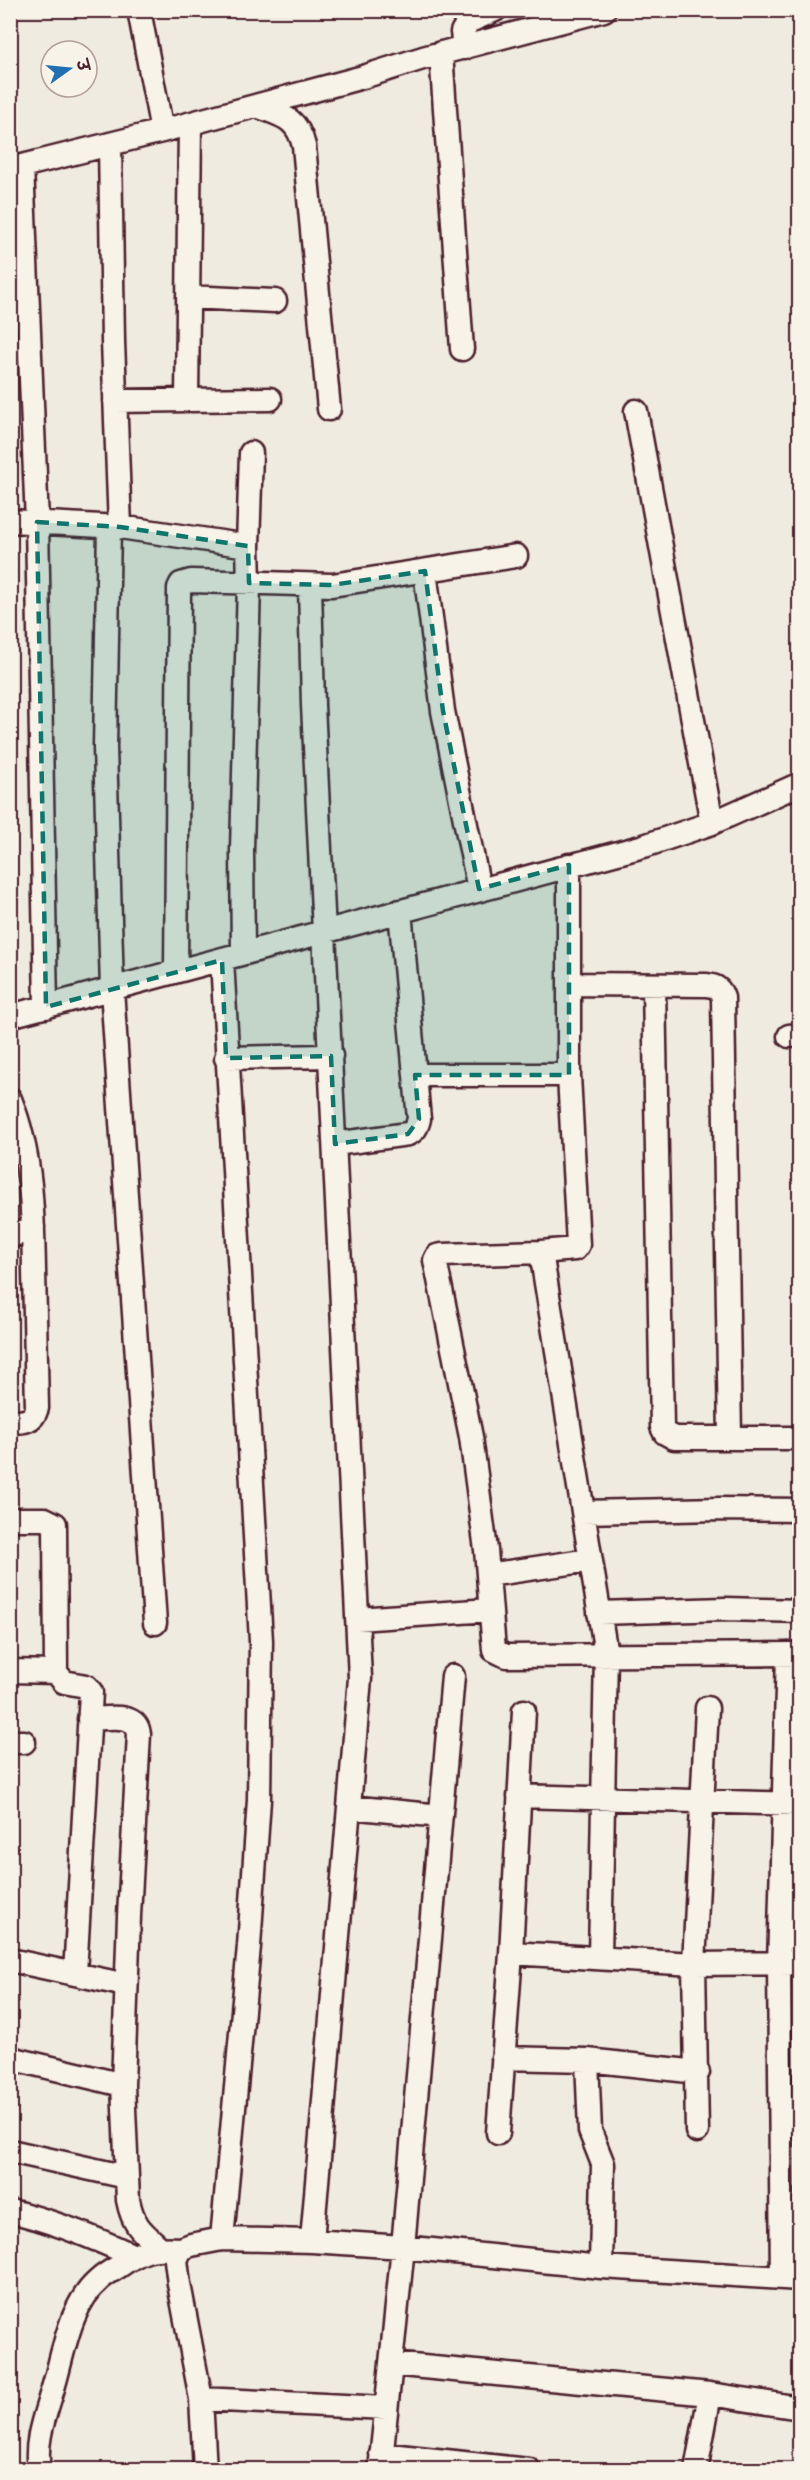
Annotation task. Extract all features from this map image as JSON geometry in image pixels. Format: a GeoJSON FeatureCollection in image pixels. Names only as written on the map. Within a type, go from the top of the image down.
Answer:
{"type":"FeatureCollection","features":[{"type":"Feature","properties":{"kind":"street"},"geometry":{"type":"LineString","coordinates":[[139,10],[162,131]]}},
{"type":"Feature","properties":{"kind":"street"},"geometry":{"type":"LineString","coordinates":[[464,48],[462,32],[468,22],[495,10]]}},
{"type":"Feature","properties":{"kind":"street"},"geometry":{"type":"LineString","coordinates":[[46,1007],[37,522],[16,167],[190,124],[441,53],[604,10]]}},
{"type":"Feature","properties":{"kind":"street"},"geometry":{"type":"LineString","coordinates":[[441,53],[462,349]]}},
{"type":"Feature","properties":{"kind":"street"},"geometry":{"type":"LineString","coordinates":[[257,106],[288,118],[297,126],[304,146],[329,409]]}},
{"type":"Feature","properties":{"kind":"street"},"geometry":{"type":"LineString","coordinates":[[187,400],[190,124]]}},
{"type":"Feature","properties":{"kind":"street"},"geometry":{"type":"LineString","coordinates":[[110,144],[115,400],[114,527],[105,747],[112,989],[155,1623]]}},
{"type":"Feature","properties":{"kind":"street"},"geometry":{"type":"LineString","coordinates":[[188,297],[275,301]]}},
{"type":"Feature","properties":{"kind":"street"},"geometry":{"type":"LineString","coordinates":[[115,400],[270,399]]}},
{"type":"Feature","properties":{"kind":"street"},"geometry":{"type":"LineString","coordinates":[[636,411],[712,823]]}},
{"type":"Feature","properties":{"kind":"street"},"geometry":{"type":"LineString","coordinates":[[243,953],[242,827],[251,453]]}},
{"type":"Feature","properties":{"kind":"street"},"geometry":{"type":"LineString","coordinates":[[10,521],[114,527],[248,546]]}},
{"type":"Feature","properties":{"kind":"street"},"geometry":{"type":"LineString","coordinates":[[176,971],[179,588],[185,581],[310,586],[353,584],[516,556]]}},
{"type":"Feature","properties":{"kind":"street"},"geometry":{"type":"LineString","coordinates":[[425,571],[443,711],[479,889]]}},
{"type":"Feature","properties":{"kind":"street"},"geometry":{"type":"LineString","coordinates":[[310,586],[313,705],[360,1678],[312,2241]]}},
{"type":"Feature","properties":{"kind":"street"},"geometry":{"type":"LineString","coordinates":[[10,1016],[644,846],[712,823],[800,784]]}},
{"type":"Feature","properties":{"kind":"street"},"geometry":{"type":"LineString","coordinates":[[39,2469],[37,2443],[78,2307],[98,2281],[145,2250],[222,2239],[312,2241],[403,2247],[602,2267],[791,2279],[789,1963],[794,1654],[499,1655],[494,1650],[488,1575],[471,1437],[435,1260],[437,1256],[442,1255],[569,1251],[578,1245],[568,1075],[569,865]]}},
{"type":"Feature","properties":{"kind":"street"},"geometry":{"type":"LineString","coordinates":[[335,1144],[414,1132],[419,1119],[400,911]]}},
{"type":"Feature","properties":{"kind":"street"},"geometry":{"type":"LineString","coordinates":[[222,960],[261,1641],[259,1800],[249,1946],[222,2239]]}},
{"type":"Feature","properties":{"kind":"street"},"geometry":{"type":"LineString","coordinates":[[569,984],[715,986],[721,991],[723,998],[730,1438]]}},
{"type":"Feature","properties":{"kind":"street"},"geometry":{"type":"LineString","coordinates":[[654,985],[662,1427],[664,1433],[674,1438],[800,1438]]}},
{"type":"Feature","properties":{"kind":"street"},"geometry":{"type":"LineString","coordinates":[[226,1058],[331,1056]]}},
{"type":"Feature","properties":{"kind":"street"},"geometry":{"type":"LineString","coordinates":[[415,1075],[568,1075]]}},
{"type":"Feature","properties":{"kind":"street"},"geometry":{"type":"LineString","coordinates":[[10,1099],[17,1141],[28,1159],[33,1227],[37,1408],[35,1416],[30,1420],[10,1422]]}},
{"type":"Feature","properties":{"kind":"street"},"geometry":{"type":"LineString","coordinates":[[10,1237],[33,1227]]}},
{"type":"Feature","properties":{"kind":"street"},"geometry":{"type":"LineString","coordinates":[[541,1252],[606,1654],[600,1957]]}},
{"type":"Feature","properties":{"kind":"street"},"geometry":{"type":"LineString","coordinates":[[583,1512],[800,1510]]}},
{"type":"Feature","properties":{"kind":"street"},"geometry":{"type":"LineString","coordinates":[[10,1519],[45,1519],[55,1524],[56,1672],[64,1682],[90,1688],[75,1974]]}},
{"type":"Feature","properties":{"kind":"street"},"geometry":{"type":"LineString","coordinates":[[488,1575],[590,1560]]}},
{"type":"Feature","properties":{"kind":"street"},"geometry":{"type":"LineString","coordinates":[[599,1613],[725,1609],[800,1611]]}},
{"type":"Feature","properties":{"kind":"street"},"geometry":{"type":"LineString","coordinates":[[357,1619],[490,1610]]}},
{"type":"Feature","properties":{"kind":"street"},"geometry":{"type":"LineString","coordinates":[[10,1671],[56,1672]]}},
{"type":"Feature","properties":{"kind":"street"},"geometry":{"type":"LineString","coordinates":[[453,1676],[403,2247],[381,2462],[529,2469]]}},
{"type":"Feature","properties":{"kind":"street"},"geometry":{"type":"LineString","coordinates":[[697,2131],[698,2072],[694,1964],[707,1708]]}},
{"type":"Feature","properties":{"kind":"street"},"geometry":{"type":"LineString","coordinates":[[498,2133],[511,1953],[524,1711]]}},
{"type":"Feature","properties":{"kind":"street"},"geometry":{"type":"LineString","coordinates":[[89,1719],[126,1718],[138,1725],[123,2085],[127,2177],[132,2219],[140,2231],[170,2248],[176,2260],[178,2284],[201,2399],[205,2469]]}},
{"type":"Feature","properties":{"kind":"street"},"geometry":{"type":"LineString","coordinates":[[519,1796],[791,1804]]}},
{"type":"Feature","properties":{"kind":"street"},"geometry":{"type":"LineString","coordinates":[[349,1807],[441,1816]]}},
{"type":"Feature","properties":{"kind":"street"},"geometry":{"type":"LineString","coordinates":[[511,1953],[694,1964],[789,1963]]}},
{"type":"Feature","properties":{"kind":"street"},"geometry":{"type":"LineString","coordinates":[[10,1960],[126,1985]]}},
{"type":"Feature","properties":{"kind":"street"},"geometry":{"type":"LineString","coordinates":[[10,2058],[123,2085]]}},
{"type":"Feature","properties":{"kind":"street"},"geometry":{"type":"LineString","coordinates":[[503,2058],[587,2060],[698,2072]]}},
{"type":"Feature","properties":{"kind":"street"},"geometry":{"type":"LineString","coordinates":[[587,2060],[590,2131],[603,2164],[602,2267]]}},
{"type":"Feature","properties":{"kind":"street"},"geometry":{"type":"LineString","coordinates":[[10,2151],[127,2177]]}},
{"type":"Feature","properties":{"kind":"street"},"geometry":{"type":"LineString","coordinates":[[10,2211],[46,2219],[84,2232],[134,2256]]}},
{"type":"Feature","properties":{"kind":"street"},"geometry":{"type":"LineString","coordinates":[[391,2364],[711,2394],[800,2408]]}},
{"type":"Feature","properties":{"kind":"street"},"geometry":{"type":"LineString","coordinates":[[696,2469],[711,2394]]}},
{"type":"Feature","properties":{"kind":"street"},"geometry":{"type":"LineString","coordinates":[[201,2399],[386,2408]]}},
{"type":"Feature","properties":{"kind":"highlighted area"},"geometry":{"type":"Polygon","coordinates":[[[37,522],[120,527],[248,546],[249,583],[332,585],[425,571],[443,711],[479,889],[569,865],[569,1075],[415,1075],[419,1119],[408,1134],[335,1144],[331,1056],[226,1058],[222,960],[46,1007],[37,522]]]}}]}
